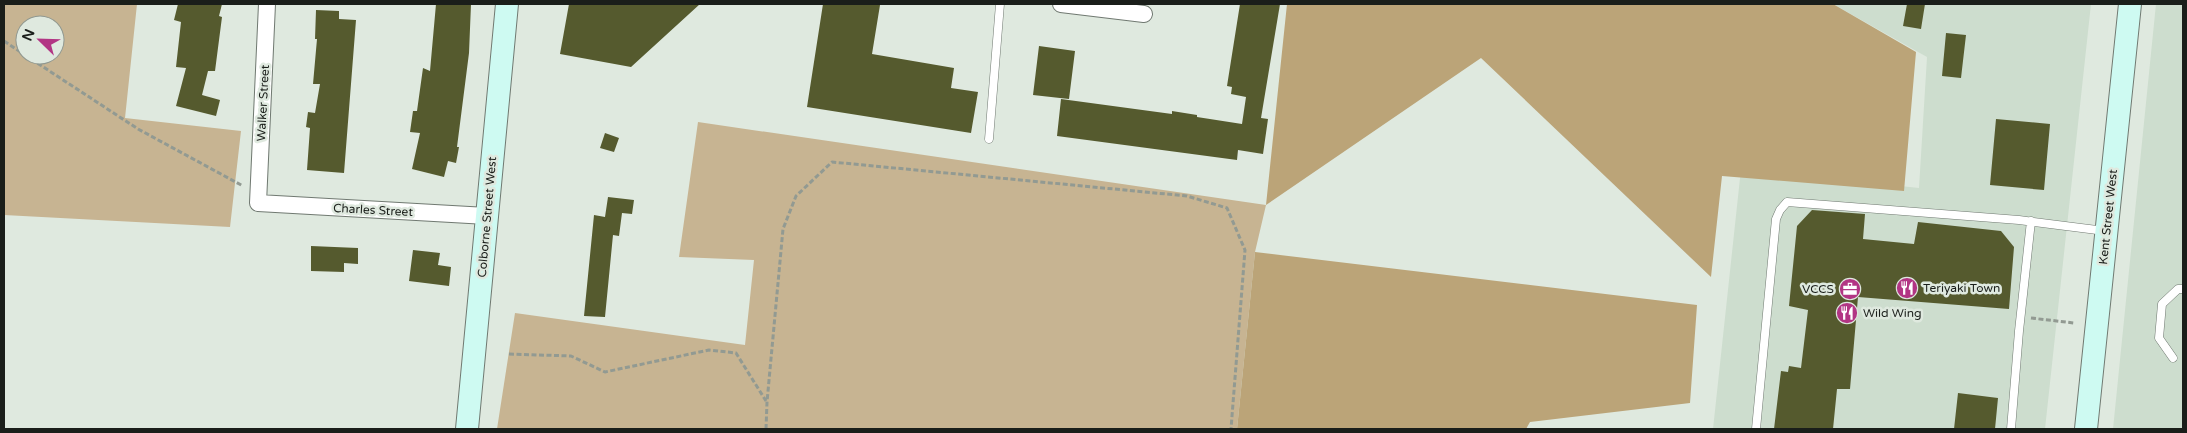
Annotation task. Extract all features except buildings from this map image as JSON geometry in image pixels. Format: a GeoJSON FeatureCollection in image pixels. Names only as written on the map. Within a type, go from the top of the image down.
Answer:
{"type":"FeatureCollection","features":[{"type":"Feature","properties":{"kind":"street","name":"Walker Street"},"geometry":{"type":"LineString","coordinates":[[258,198],[267,4]]}},
{"type":"Feature","properties":{"kind":"street","name":"Colborne Street West"},"geometry":{"type":"LineString","coordinates":[[467,429],[507,4]]}},
{"type":"Feature","properties":{"kind":"street"},"geometry":{"type":"LineString","coordinates":[[1061,4],[1144,14]]}},
{"type":"Feature","properties":{"kind":"street","name":"Kent Street West"},"geometry":{"type":"LineString","coordinates":[[2086,429],[2130,4]]}},
{"type":"Feature","properties":{"kind":"street","name":"Charles Street"},"geometry":{"type":"LineString","coordinates":[[258,198],[487,216]]}},
{"type":"Feature","properties":{"kind":"lane"},"geometry":{"type":"LineString","coordinates":[[989,139],[1000,4]]}},
{"type":"Feature","properties":{"kind":"lane"},"geometry":{"type":"LineString","coordinates":[[1756,429],[1776,219],[1780,210],[1787,202],[2031,221],[2106,231]]}},
{"type":"Feature","properties":{"kind":"lane"},"geometry":{"type":"LineString","coordinates":[[2010,429],[2031,221]]}},
{"type":"Feature","properties":{"kind":"lane"},"geometry":{"type":"LineString","coordinates":[[2173,358],[2159,338],[2162,304],[2178,289],[2183,289]]}},
{"type":"Feature","properties":{"kind":"path"},"geometry":{"type":"LineString","coordinates":[[4,41],[15,48]]}},
{"type":"Feature","properties":{"kind":"path"},"geometry":{"type":"LineString","coordinates":[[40,65],[138,129],[258,198]]}},
{"type":"Feature","properties":{"kind":"path"},"geometry":{"type":"LineString","coordinates":[[766,429],[783,229],[796,196],[832,162],[1187,196],[1227,208],[1245,250],[1231,429]]}},
{"type":"Feature","properties":{"kind":"path"},"geometry":{"type":"LineString","coordinates":[[2020,316],[2074,323]]}},
{"type":"Feature","properties":{"kind":"path"},"geometry":{"type":"LineString","coordinates":[[509,354],[571,356],[605,372],[709,350],[736,353],[767,402]]}},
{"type":"Feature","properties":{"kind":"shaded area"},"geometry":{"type":"Polygon","coordinates":[[[4,4],[137,4],[125,118],[241,131],[230,227],[4,215],[4,4]]]}},
{"type":"Feature","properties":{"kind":"shaded area"},"geometry":{"type":"Polygon","coordinates":[[[1287,4],[1833,4],[1916,52],[1904,191],[1722,176],[1711,277],[1481,58],[1266,205],[1287,4]]]}},
{"type":"Feature","properties":{"kind":"shaded area"},"geometry":{"type":"Polygon","coordinates":[[[1833,4],[2091,4],[2045,429],[1713,429],[1741,169],[1919,188],[1927,57],[1833,4]]]}},
{"type":"Feature","properties":{"kind":"shaded area"},"geometry":{"type":"Polygon","coordinates":[[[2156,4],[2183,4],[2183,429],[2113,429],[2156,4]]]}},
{"type":"Feature","properties":{"kind":"shaded area"},"geometry":{"type":"Polygon","coordinates":[[[698,122],[1266,205],[1255,252],[1237,429],[497,429],[515,313],[745,345],[754,260],[679,257],[698,122]]]}},
{"type":"Feature","properties":{"kind":"shaded area"},"geometry":{"type":"Polygon","coordinates":[[[1255,252],[1697,305],[1690,403],[1530,422],[1526,429],[1237,429],[1255,252]]]}},
{"type":"Feature","properties":{"kind":"place","name":"Teriyaki Town"},"geometry":{"type":"Point","coordinates":[1907,288]}},
{"type":"Feature","properties":{"kind":"place","name":"VCCS"},"geometry":{"type":"Point","coordinates":[1850,289]}},
{"type":"Feature","properties":{"kind":"place","name":"Wild Wing"},"geometry":{"type":"Point","coordinates":[1847,313]}}]}
